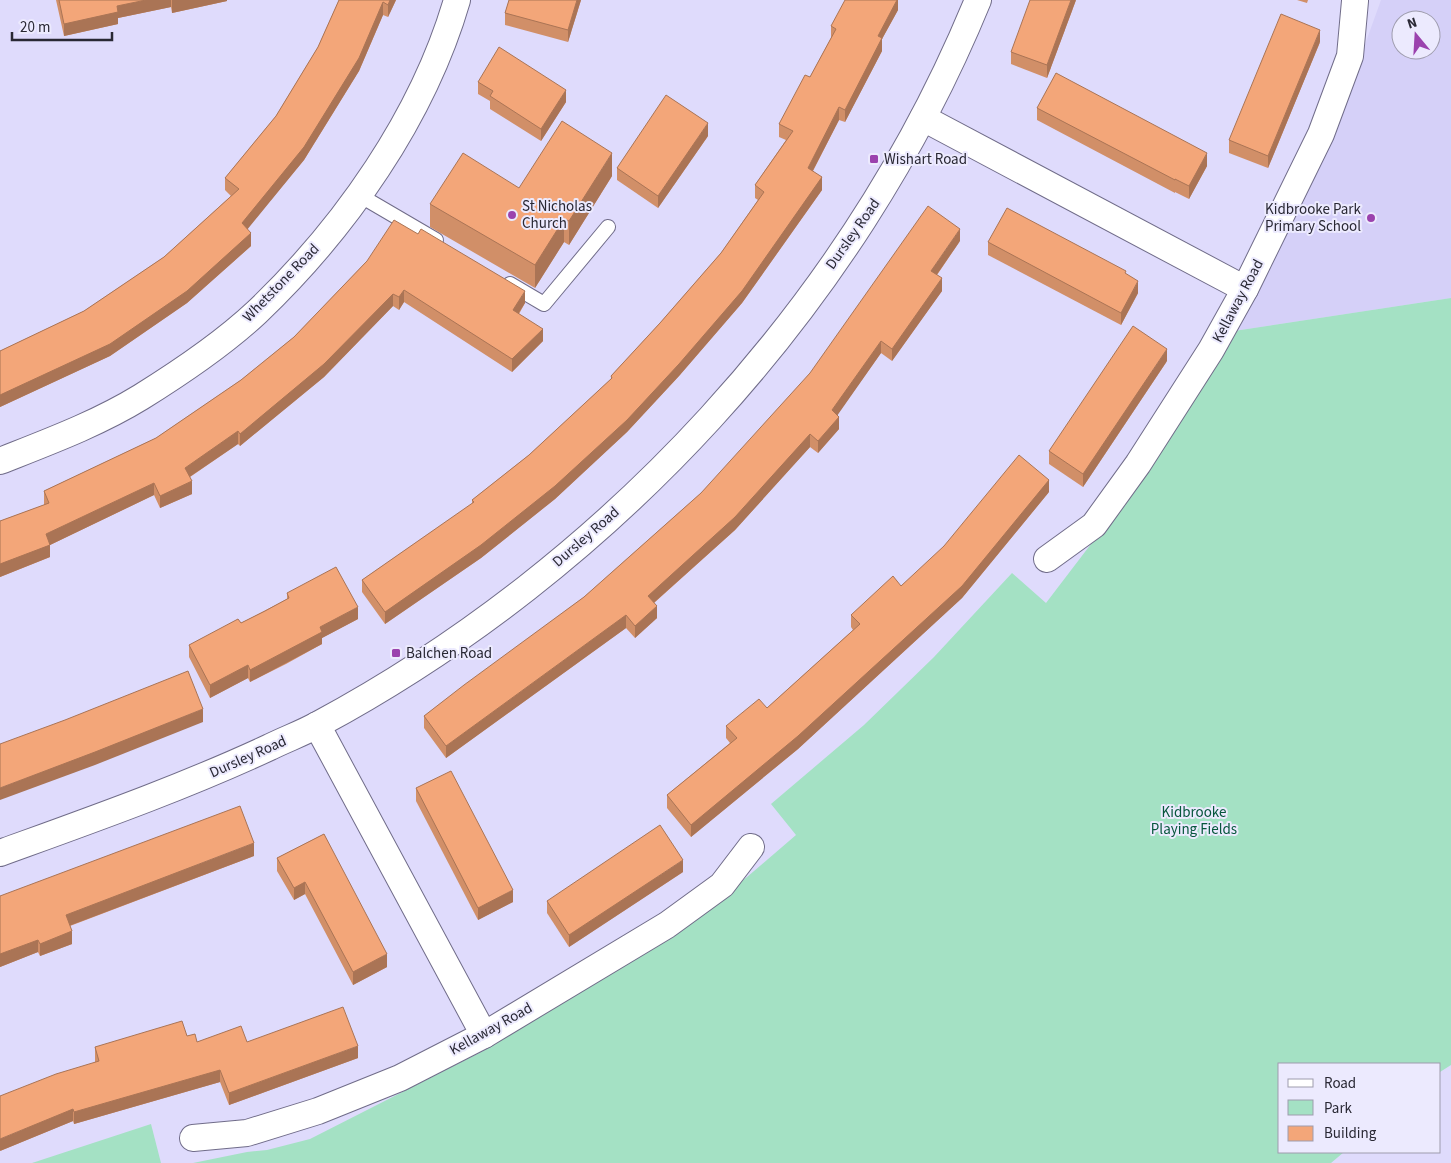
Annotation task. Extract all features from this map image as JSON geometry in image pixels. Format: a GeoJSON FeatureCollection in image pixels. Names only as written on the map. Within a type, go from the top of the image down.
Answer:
{"type":"FeatureCollection","features":[{"type":"Feature","properties":{"kind":"street","name":"Whetstone Road"},"geometry":{"type":"LineString","coordinates":[[0,461],[71,434],[140,397],[206,353],[256,312],[306,261],[359,195],[394,142],[426,81],[450,24],[457,0]]}},
{"type":"Feature","properties":{"kind":"street","name":"Dursley Road"},"geometry":{"type":"LineString","coordinates":[[0,853],[219,771],[317,725],[405,673],[490,616],[572,551],[648,483],[706,421],[755,366],[844,249],[879,196],[923,118],[962,39],[978,0]]}},
{"type":"Feature","properties":{"kind":"street","name":"Kellaway Road"},"geometry":{"type":"LineString","coordinates":[[1047,559],[1094,525],[1127,479],[1211,350],[1245,289],[1321,134],[1350,56],[1354,1]]}},
{"type":"Feature","properties":{"kind":"street"},"geometry":{"type":"LineString","coordinates":[[923,118],[1245,289]]}},
{"type":"Feature","properties":{"kind":"street"},"geometry":{"type":"LineString","coordinates":[[317,725],[484,1035]]}},
{"type":"Feature","properties":{"kind":"street","name":"Kellaway Road"},"geometry":{"type":"LineString","coordinates":[[193,1138],[247,1133],[318,1111],[400,1078],[484,1035],[667,925],[722,885],[751,847]]}},
{"type":"Feature","properties":{"kind":"lane"},"geometry":{"type":"LineString","coordinates":[[359,195],[451,249]]}},
{"type":"Feature","properties":{"kind":"lane"},"geometry":{"type":"LineString","coordinates":[[502,279],[544,304],[608,227]]}},
{"type":"Feature","properties":{"kind":"shaded area","name":"Kidbrooke Park Primary School"},"geometry":{"type":"Polygon","coordinates":[[[1381,0],[1451,0],[1451,298],[1234,331],[1331,139],[1381,0]]]}},
{"type":"Feature","properties":{"kind":"green space","name":"Kidbrooke Playing Fields"},"geometry":{"type":"Polygon","coordinates":[[[1451,298],[1451,1065],[1441,1071],[1441,1063],[1278,1063],[1278,1153],[1343,1153],[1331,1163],[193,1163],[267,1150],[310,1139],[483,1051],[676,931],[747,877],[796,835],[771,804],[864,725],[934,657],[1012,573],[1046,603],[1136,485],[1234,331],[1451,298]]]}},
{"type":"Feature","properties":{"kind":"green space"},"geometry":{"type":"Polygon","coordinates":[[[151,1124],[161,1163],[32,1163],[151,1124]]]}},
{"type":"Feature","properties":{"kind":"building"},"geometry":{"type":"Polygon","coordinates":[[[59,0],[146,0],[117,6],[118,12],[64,24],[59,0]]]}},
{"type":"Feature","properties":{"kind":"building"},"geometry":{"type":"Polygon","coordinates":[[[339,0],[390,0],[388,5],[383,2],[359,58],[304,147],[242,223],[251,233],[187,291],[110,344],[0,395],[0,351],[84,311],[164,257],[239,189],[225,178],[276,116],[318,47],[339,0]]]}},
{"type":"Feature","properties":{"kind":"building"},"geometry":{"type":"Polygon","coordinates":[[[509,0],[577,0],[568,30],[505,13],[509,0]]]}},
{"type":"Feature","properties":{"kind":"building"},"geometry":{"type":"Polygon","coordinates":[[[845,0],[897,0],[878,36],[882,38],[845,110],[839,107],[808,168],[822,177],[742,291],[679,364],[627,420],[555,486],[481,545],[385,612],[362,580],[474,502],[472,500],[529,455],[612,378],[611,376],[721,253],[764,192],[755,185],[793,131],[779,124],[805,75],[810,77],[836,29],[831,26],[845,0]]]}},
{"type":"Feature","properties":{"kind":"building"},"geometry":{"type":"Polygon","coordinates":[[[1030,0],[1071,0],[1047,65],[1011,52],[1030,0]]]}},
{"type":"Feature","properties":{"kind":"building"},"geometry":{"type":"Polygon","coordinates":[[[1281,14],[1320,30],[1268,156],[1229,140],[1281,14]]]}},
{"type":"Feature","properties":{"kind":"building"},"geometry":{"type":"Polygon","coordinates":[[[499,47],[566,90],[541,129],[490,96],[493,91],[478,82],[499,47]]]}},
{"type":"Feature","properties":{"kind":"building"},"geometry":{"type":"Polygon","coordinates":[[[1056,73],[1207,153],[1189,186],[1037,108],[1056,73]]]}},
{"type":"Feature","properties":{"kind":"building"},"geometry":{"type":"Polygon","coordinates":[[[666,95],[708,123],[658,196],[617,168],[666,95]]]}},
{"type":"Feature","properties":{"kind":"building","name":"St Nicholas Church"},"geometry":{"type":"Polygon","coordinates":[[[562,121],[612,153],[569,221],[564,219],[535,265],[430,204],[463,153],[519,188],[562,121]]]}},
{"type":"Feature","properties":{"kind":"building"},"geometry":{"type":"Polygon","coordinates":[[[928,206],[960,229],[931,271],[942,278],[892,349],[881,341],[832,410],[839,417],[818,441],[810,434],[735,517],[648,596],[657,606],[635,626],[626,615],[446,746],[424,716],[584,597],[701,493],[810,373],[928,206]]]}},
{"type":"Feature","properties":{"kind":"building"},"geometry":{"type":"Polygon","coordinates":[[[1007,208],[1126,271],[1125,273],[1138,281],[1121,313],[988,242],[1007,208]]]}},
{"type":"Feature","properties":{"kind":"building"},"geometry":{"type":"Polygon","coordinates":[[[394,220],[418,234],[421,229],[525,291],[513,310],[543,329],[512,359],[404,290],[399,297],[393,294],[324,364],[240,434],[238,431],[185,468],[192,481],[160,496],[154,483],[46,534],[50,545],[0,564],[0,521],[49,503],[44,491],[156,438],[241,380],[294,337],[367,261],[394,220]]]}},
{"type":"Feature","properties":{"kind":"building"},"geometry":{"type":"Polygon","coordinates":[[[1133,326],[1167,349],[1083,474],[1049,451],[1133,326]]]}},
{"type":"Feature","properties":{"kind":"building"},"geometry":{"type":"Polygon","coordinates":[[[1019,455],[1049,480],[962,586],[798,736],[691,825],[667,795],[737,738],[726,726],[759,699],[767,708],[860,624],[851,615],[893,576],[901,586],[944,546],[1019,455]]]}},
{"type":"Feature","properties":{"kind":"building"},"geometry":{"type":"Polygon","coordinates":[[[336,567],[358,607],[320,627],[322,632],[250,670],[248,665],[210,685],[189,645],[238,619],[241,623],[265,611],[289,598],[287,593],[336,567]]]}},
{"type":"Feature","properties":{"kind":"building"},"geometry":{"type":"Polygon","coordinates":[[[188,671],[203,709],[0,788],[0,744],[188,671]]]}},
{"type":"Feature","properties":{"kind":"building"},"geometry":{"type":"Polygon","coordinates":[[[451,771],[513,890],[478,908],[416,788],[451,771]]]}},
{"type":"Feature","properties":{"kind":"building"},"geometry":{"type":"Polygon","coordinates":[[[240,806],[254,843],[66,915],[72,931],[40,944],[38,940],[0,954],[0,896],[240,806]]]}},
{"type":"Feature","properties":{"kind":"building"},"geometry":{"type":"Polygon","coordinates":[[[660,825],[683,860],[569,935],[547,901],[660,825]]]}},
{"type":"Feature","properties":{"kind":"building"},"geometry":{"type":"Polygon","coordinates":[[[324,834],[387,954],[353,972],[305,882],[294,888],[277,858],[324,834]]]}},
{"type":"Feature","properties":{"kind":"building"},"geometry":{"type":"Polygon","coordinates":[[[343,1007],[358,1046],[229,1093],[220,1070],[74,1112],[73,1109],[0,1139],[0,1096],[56,1074],[99,1061],[95,1047],[182,1021],[187,1036],[195,1034],[197,1042],[241,1026],[247,1042],[343,1007]]]}},
{"type":"Feature","properties":{"kind":"place","name":"Wishart Road"},"geometry":{"type":"Point","coordinates":[874,159]}},
{"type":"Feature","properties":{"kind":"place","name":"St Nicholas Church"},"geometry":{"type":"Point","coordinates":[512,215]}},
{"type":"Feature","properties":{"kind":"place","name":"Kidbrooke Park Primary School"},"geometry":{"type":"Point","coordinates":[1371,218]}},
{"type":"Feature","properties":{"kind":"place","name":"Balchen Road"},"geometry":{"type":"Point","coordinates":[396,653]}}]}
